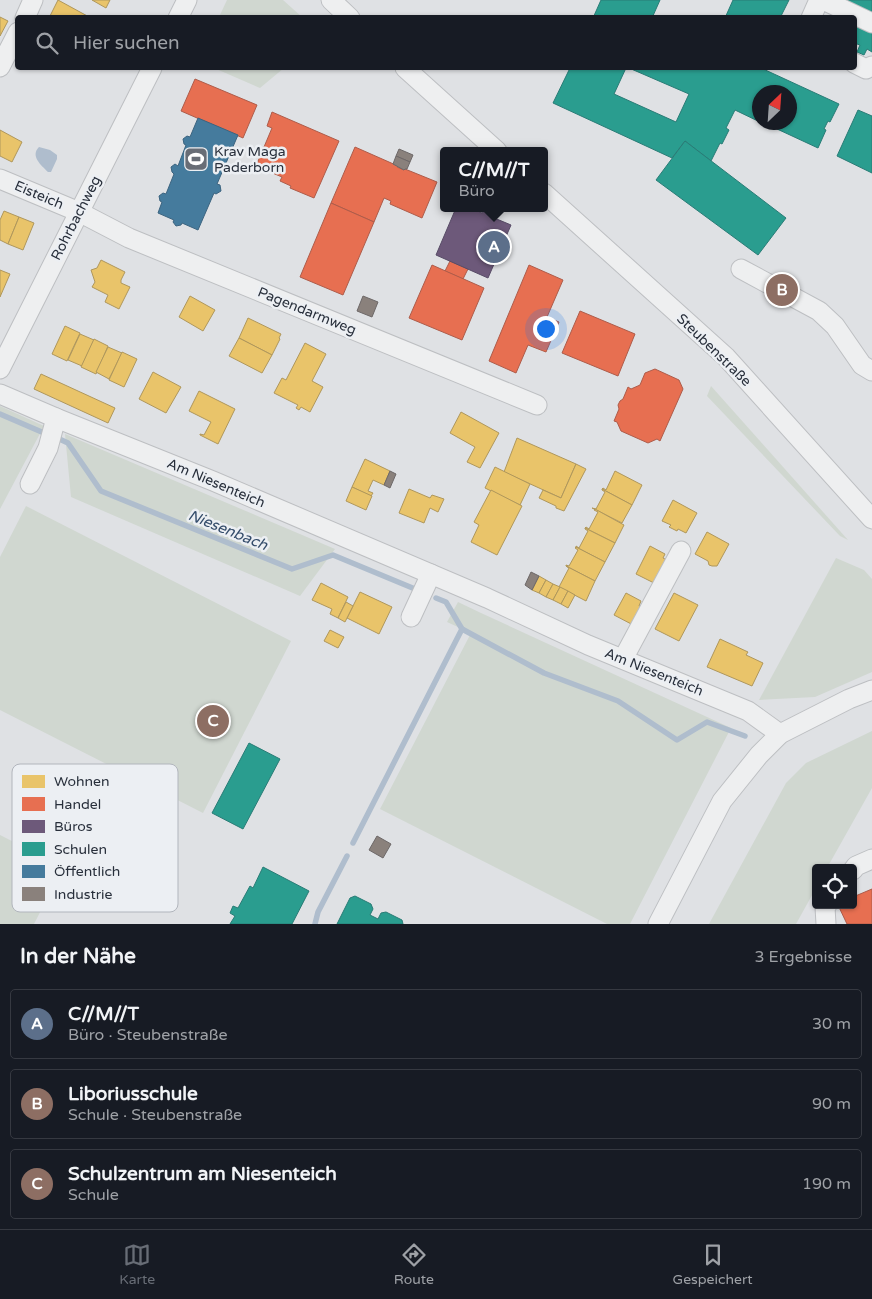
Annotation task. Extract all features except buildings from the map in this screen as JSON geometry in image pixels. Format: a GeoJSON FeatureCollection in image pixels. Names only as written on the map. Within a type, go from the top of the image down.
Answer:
{"type":"FeatureCollection","features":[{"type":"Feature","properties":{"kind":"street"},"geometry":{"type":"LineString","coordinates":[[26,15],[33,0]]}},
{"type":"Feature","properties":{"kind":"street"},"geometry":{"type":"LineString","coordinates":[[179,15],[186,0]]}},
{"type":"Feature","properties":{"kind":"street"},"geometry":{"type":"LineString","coordinates":[[331,0],[347,15]]}},
{"type":"Feature","properties":{"kind":"street"},"geometry":{"type":"LineString","coordinates":[[812,15],[819,0]]}},
{"type":"Feature","properties":{"kind":"street"},"geometry":{"type":"LineString","coordinates":[[823,0],[855,15]]}},
{"type":"Feature","properties":{"kind":"street"},"geometry":{"type":"LineString","coordinates":[[857,16],[872,23]]}},
{"type":"Feature","properties":{"kind":"street"},"geometry":{"type":"LineString","coordinates":[[0,67],[15,38]]}},
{"type":"Feature","properties":{"kind":"street"},"geometry":{"type":"LineString","coordinates":[[857,64],[866,69],[872,66]]}},
{"type":"Feature","properties":{"kind":"street","name":"Rohrbachweg"},"geometry":{"type":"LineString","coordinates":[[0,369],[151,70]]}},
{"type":"Feature","properties":{"kind":"street"},"geometry":{"type":"LineString","coordinates":[[407,70],[494,147]]}},
{"type":"Feature","properties":{"kind":"street","name":"Eisteich"},"geometry":{"type":"LineString","coordinates":[[0,179],[78,212]]}},
{"type":"Feature","properties":{"kind":"street","name":"Steubenstraße"},"geometry":{"type":"LineString","coordinates":[[548,197],[726,357],[872,519]]}},
{"type":"Feature","properties":{"kind":"street","name":"Pagendarmweg"},"geometry":{"type":"LineString","coordinates":[[78,212],[129,238],[537,405]]}},
{"type":"Feature","properties":{"kind":"street"},"geometry":{"type":"LineString","coordinates":[[741,269],[819,311],[835,326],[862,365],[872,371]]}},
{"type":"Feature","properties":{"kind":"street","name":"Am Niesenteich"},"geometry":{"type":"LineString","coordinates":[[0,394],[213,481],[431,574],[588,645],[748,711],[780,734]]}},
{"type":"Feature","properties":{"kind":"street"},"geometry":{"type":"LineString","coordinates":[[30,484],[48,448],[56,418]]}},
{"type":"Feature","properties":{"kind":"street"},"geometry":{"type":"LineString","coordinates":[[623,659],[681,551]]}},
{"type":"Feature","properties":{"kind":"street"},"geometry":{"type":"LineString","coordinates":[[411,617],[431,574]]}},
{"type":"Feature","properties":{"kind":"street"},"geometry":{"type":"LineString","coordinates":[[658,924],[722,801],[759,755],[780,734],[849,699],[872,690]]}},
{"type":"Feature","properties":{"kind":"street"},"geometry":{"type":"LineString","coordinates":[[857,866],[872,859]]}},
{"type":"Feature","properties":{"kind":"street"},"geometry":{"type":"LineString","coordinates":[[825,909],[826,924]]}},
{"type":"Feature","properties":{"kind":"shaded area"},"geometry":{"type":"Polygon","coordinates":[[[227,0],[283,0],[300,15],[220,15],[227,0]]]}},
{"type":"Feature","properties":{"kind":"shaded area"},"geometry":{"type":"Polygon","coordinates":[[[219,70],[282,70],[260,88],[219,70]]]}},
{"type":"Feature","properties":{"kind":"shaded area"},"geometry":{"type":"Polygon","coordinates":[[[711,386],[848,540],[840,536],[707,396],[711,386]]]}},
{"type":"Feature","properties":{"kind":"shaded area"},"geometry":{"type":"Polygon","coordinates":[[[0,406],[44,426],[0,509],[0,406]]]}},
{"type":"Feature","properties":{"kind":"shaded area"},"geometry":{"type":"Polygon","coordinates":[[[65,434],[335,549],[300,596],[71,497],[65,434]]]}},
{"type":"Feature","properties":{"kind":"shaded area"},"geometry":{"type":"Polygon","coordinates":[[[26,506],[291,641],[203,813],[178,800],[178,764],[106,764],[0,710],[0,557],[26,506]]]}},
{"type":"Feature","properties":{"kind":"shaded area"},"geometry":{"type":"Polygon","coordinates":[[[836,558],[864,570],[872,579],[872,672],[815,697],[759,700],[836,558]]]}},
{"type":"Feature","properties":{"kind":"shaded area"},"geometry":{"type":"Polygon","coordinates":[[[458,602],[731,728],[630,924],[607,924],[380,809],[471,633],[447,622],[458,602]]]}},
{"type":"Feature","properties":{"kind":"shaded area"},"geometry":{"type":"Polygon","coordinates":[[[872,731],[872,788],[829,864],[812,864],[812,895],[796,924],[709,924],[786,783],[806,763],[872,731]]]}},
{"type":"Feature","properties":{"kind":"shaded area"},"geometry":{"type":"Polygon","coordinates":[[[0,835],[12,841],[12,912],[40,912],[34,924],[0,924],[0,835]]]}},
{"type":"Feature","properties":{"kind":"water"},"geometry":{"type":"Polygon","coordinates":[[[39,147],[50,150],[57,155],[51,172],[48,172],[37,160],[36,154],[39,147]]]}},
{"type":"Feature","properties":{"kind":"waterway","name":"Niesenbach"},"geometry":{"type":"LineString","coordinates":[[0,414],[44,433]]}},
{"type":"Feature","properties":{"kind":"waterway","name":"Niesenbach"},"geometry":{"type":"LineString","coordinates":[[55,437],[68,443],[101,491],[292,569],[333,555],[415,589]]}},
{"type":"Feature","properties":{"kind":"waterway","name":"Niesenbach"},"geometry":{"type":"LineString","coordinates":[[436,598],[446,602],[462,629],[544,673],[618,701],[677,740],[707,722],[745,736]]}},
{"type":"Feature","properties":{"kind":"waterway"},"geometry":{"type":"LineString","coordinates":[[353,843],[462,629]]}},
{"type":"Feature","properties":{"kind":"waterway"},"geometry":{"type":"LineString","coordinates":[[315,924],[318,912],[347,856]]}},
{"type":"Feature","properties":{"kind":"place","name":"Krav Maga Paderborn"},"geometry":{"type":"Point","coordinates":[196,159]}},
{"type":"Feature","properties":{"kind":"place","name":"C//M//T"},"geometry":{"type":"Point","coordinates":[494,247]}},
{"type":"Feature","properties":{"kind":"place","name":"Liboriusschule"},"geometry":{"type":"Point","coordinates":[782,290]}},
{"type":"Feature","properties":{"kind":"place","name":"Schulzentrum am Niesenteich"},"geometry":{"type":"Point","coordinates":[213,721]}}]}
